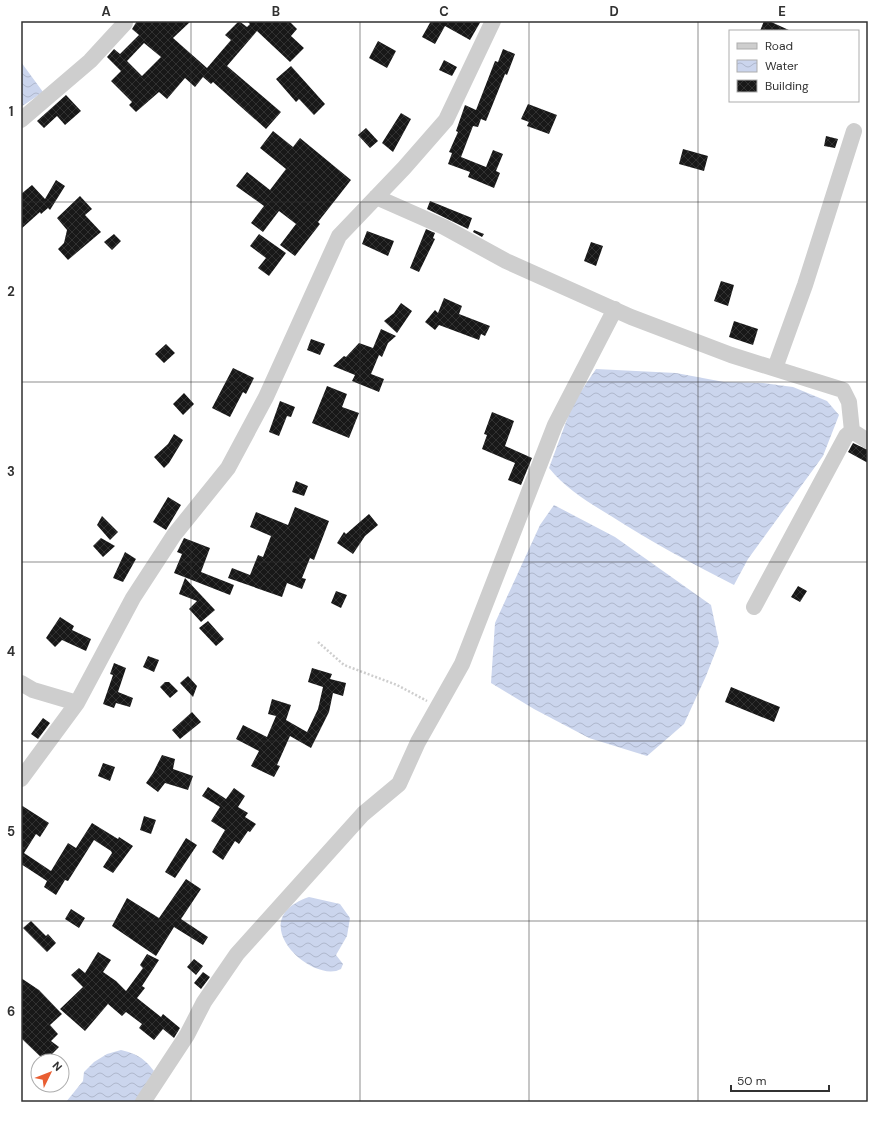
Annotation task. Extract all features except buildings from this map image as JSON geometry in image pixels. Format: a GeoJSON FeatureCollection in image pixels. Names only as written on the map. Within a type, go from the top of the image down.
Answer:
{"type":"FeatureCollection","features":[{"type":"Feature","properties":{"kind":"street"},"geometry":{"type":"LineString","coordinates":[[21,779],[77,704],[133,598],[174,535],[228,468],[266,397],[340,236],[446,120],[493,21]]}},
{"type":"Feature","properties":{"kind":"street"},"geometry":{"type":"LineString","coordinates":[[21,120],[90,61],[125,23]]}},
{"type":"Feature","properties":{"kind":"street"},"geometry":{"type":"LineString","coordinates":[[775,368],[805,285],[854,131]]}},
{"type":"Feature","properties":{"kind":"street"},"geometry":{"type":"LineString","coordinates":[[376,197],[444,227],[506,262],[615,310],[731,355],[843,390],[849,402],[852,431]]}},
{"type":"Feature","properties":{"kind":"street"},"geometry":{"type":"LineString","coordinates":[[143,1102],[187,1035],[204,1002],[237,954],[363,814],[399,784],[418,742],[462,664],[555,425],[615,310]]}},
{"type":"Feature","properties":{"kind":"street"},"geometry":{"type":"LineString","coordinates":[[852,431],[868,441]]}},
{"type":"Feature","properties":{"kind":"street"},"geometry":{"type":"LineString","coordinates":[[754,607],[846,436],[852,431]]}},
{"type":"Feature","properties":{"kind":"street"},"geometry":{"type":"LineString","coordinates":[[21,683],[33,690],[77,704]]}},
{"type":"Feature","properties":{"kind":"path"},"geometry":{"type":"LineString","coordinates":[[318,642],[344,665],[397,685],[438,707]]}},
{"type":"Feature","properties":{"kind":"water"},"geometry":{"type":"Polygon","coordinates":[[[21,62],[43,92],[21,107],[21,62]]]}},
{"type":"Feature","properties":{"kind":"water"},"geometry":{"type":"Polygon","coordinates":[[[596,369],[676,373],[724,382],[763,383],[793,387],[827,401],[839,415],[823,456],[748,559],[734,585],[657,544],[594,506],[570,489],[549,468],[573,403],[596,369]]]}},
{"type":"Feature","properties":{"kind":"water"},"geometry":{"type":"Polygon","coordinates":[[[554,505],[615,537],[711,605],[719,643],[706,676],[684,724],[647,756],[589,738],[534,709],[491,683],[495,623],[540,525],[554,505]]]}},
{"type":"Feature","properties":{"kind":"water"},"geometry":{"type":"Polygon","coordinates":[[[309,897],[340,904],[350,918],[347,936],[336,955],[343,964],[341,969],[329,971],[315,968],[301,959],[289,948],[282,934],[281,920],[290,907],[309,897]]]}},
{"type":"Feature","properties":{"kind":"water"},"geometry":{"type":"Polygon","coordinates":[[[121,1050],[140,1057],[154,1071],[136,1102],[66,1102],[83,1081],[84,1072],[94,1062],[107,1054],[121,1050]]]}}]}
